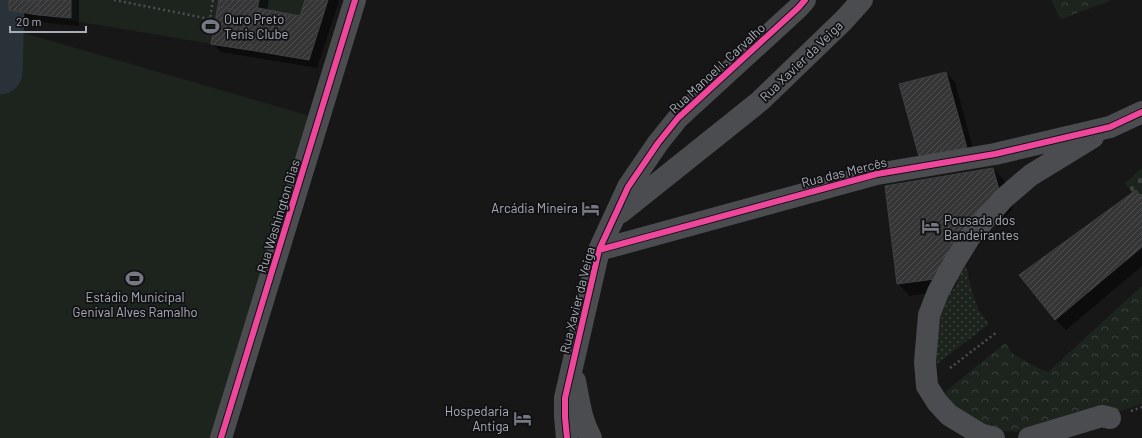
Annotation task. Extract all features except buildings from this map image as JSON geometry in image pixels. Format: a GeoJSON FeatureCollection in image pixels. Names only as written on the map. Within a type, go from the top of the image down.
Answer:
{"type":"FeatureCollection","features":[{"type":"Feature","properties":{"kind":"street","name":"Rua Washington Dias"},"geometry":{"type":"LineString","coordinates":[[221,438],[355,0]]}},
{"type":"Feature","properties":{"kind":"street","name":"Rua Manoel I. Carvalho"},"geometry":{"type":"LineString","coordinates":[[613,218],[628,187],[678,118],[805,0]]}},
{"type":"Feature","properties":{"kind":"street","name":"Rua Xavier da Veiga"},"geometry":{"type":"LineString","coordinates":[[567,438],[565,398],[599,250],[613,218],[760,101],[844,20],[862,0]]}},
{"type":"Feature","properties":{"kind":"street","name":"Rua das Mercês"},"geometry":{"type":"LineString","coordinates":[[599,250],[877,174],[995,154],[1110,127],[1142,112]]}},
{"type":"Feature","properties":{"kind":"street"},"geometry":{"type":"LineString","coordinates":[[994,438],[980,434],[949,415],[937,402],[927,386],[925,362],[929,315],[938,292],[970,237],[1000,203],[1031,175],[1110,127]]}},
{"type":"Feature","properties":{"kind":"street"},"geometry":{"type":"LineString","coordinates":[[573,364],[580,413],[586,430],[591,438]]}},
{"type":"Feature","properties":{"kind":"street"},"geometry":{"type":"LineString","coordinates":[[1029,438],[1102,416],[1110,418]]}},
{"type":"Feature","properties":{"kind":"path"},"geometry":{"type":"LineString","coordinates":[[114,0],[210,19],[213,0]]}},
{"type":"Feature","properties":{"kind":"path"},"geometry":{"type":"LineString","coordinates":[[927,386],[997,332]]}},
{"type":"Feature","properties":{"kind":"green space","name":"Ouro Preto Tenis Clube"},"geometry":{"type":"Polygon","coordinates":[[[9,0],[328,0],[309,60],[9,10],[9,0]]]}},
{"type":"Feature","properties":{"kind":"green space"},"geometry":{"type":"Polygon","coordinates":[[[1051,0],[1112,0],[1061,19],[1051,0]]]}},
{"type":"Feature","properties":{"kind":"green space","name":"Estádio Municipal Genival Alves Ramalho"},"geometry":{"type":"Polygon","coordinates":[[[17,31],[317,118],[224,438],[0,438],[0,93],[17,31]]]}},
{"type":"Feature","properties":{"kind":"green space"},"geometry":{"type":"Polygon","coordinates":[[[1142,168],[1142,206],[1125,183],[1142,168]]]}},
{"type":"Feature","properties":{"kind":"green space"},"geometry":{"type":"Polygon","coordinates":[[[966,265],[970,285],[979,311],[989,324],[937,364],[935,332],[944,299],[966,265]]]}},
{"type":"Feature","properties":{"kind":"green space"},"geometry":{"type":"Polygon","coordinates":[[[1142,286],[1142,404],[1114,413],[1106,409],[1020,432],[1004,431],[978,422],[949,402],[944,393],[1005,343],[1013,354],[1048,372],[1142,286]]]}},
{"type":"Feature","properties":{"kind":"waterway"},"geometry":{"type":"LineString","coordinates":[[0,0],[2,7],[0,72]]}},
{"type":"Feature","properties":{"kind":"cycle path"},"geometry":{"type":"LineString","coordinates":[[221,438],[355,0]]}},
{"type":"Feature","properties":{"kind":"cycle path"},"geometry":{"type":"LineString","coordinates":[[567,438],[565,398],[599,250],[628,187],[658,143],[678,118],[805,0]]}},
{"type":"Feature","properties":{"kind":"cycle path"},"geometry":{"type":"LineString","coordinates":[[599,250],[877,174],[995,154],[1110,127],[1142,112]]}},
{"type":"Feature","properties":{"kind":"place","name":"Ouro Preto Tenis Clube"},"geometry":{"type":"Point","coordinates":[211,26]}},
{"type":"Feature","properties":{"kind":"place","name":"Arcádia Mineira"},"geometry":{"type":"Point","coordinates":[591,208]}},
{"type":"Feature","properties":{"kind":"place","name":"Pousada dos Bandeirantes"},"geometry":{"type":"Point","coordinates":[931,227]}},
{"type":"Feature","properties":{"kind":"place","name":"Estádio Municipal Genival Alves Ramalho"},"geometry":{"type":"Point","coordinates":[135,278]}},
{"type":"Feature","properties":{"kind":"place","name":"Hospedaria Antiga"},"geometry":{"type":"Point","coordinates":[522,418]}}]}
